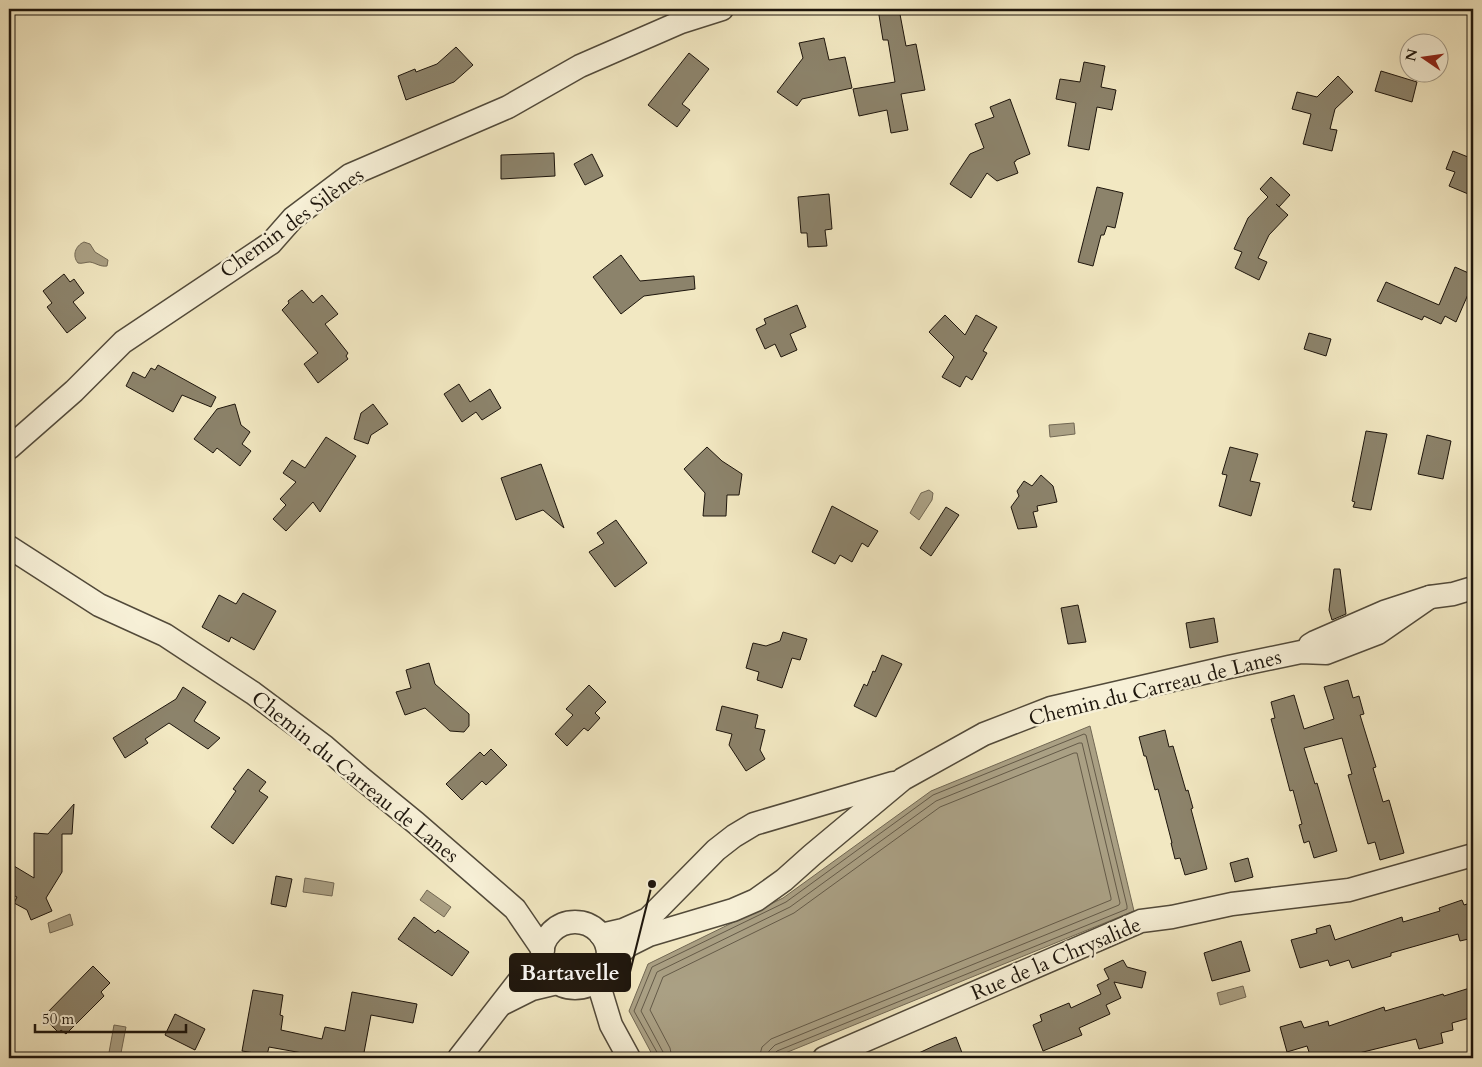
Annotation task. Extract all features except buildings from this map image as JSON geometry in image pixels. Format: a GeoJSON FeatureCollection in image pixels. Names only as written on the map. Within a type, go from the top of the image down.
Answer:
{"type":"FeatureCollection","features":[{"type":"Feature","properties":{"kind":"street","name":"Chemin des Silènes"},"geometry":{"type":"LineString","coordinates":[[9,448],[74,391],[123,342],[271,243],[293,218],[350,175],[508,107],[580,66],[681,22],[722,9]]}},
{"type":"Feature","properties":{"kind":"street","name":"Chemin du Carreau de Lanes"},"geometry":{"type":"LineString","coordinates":[[9,547],[100,605],[165,635],[253,693],[324,746],[423,829],[515,910],[554,971],[611,1025]]}},
{"type":"Feature","properties":{"kind":"street","name":"Chemin du Carreau de Lanes"},"geometry":{"type":"LineString","coordinates":[[601,973],[629,945],[649,935],[733,910],[756,900],[784,880],[903,779],[984,734],[1051,708],[1301,652],[1315,642],[1384,612],[1430,597],[1453,594],[1473,588]]}},
{"type":"Feature","properties":{"kind":"street","name":"Chemin du Carreau de Lanes"},"geometry":{"type":"LineString","coordinates":[[600,934],[622,930],[648,919],[716,850],[754,824],[903,779]]}},
{"type":"Feature","properties":{"kind":"street","name":"Rue de la Chrysalide"},"geometry":{"type":"LineString","coordinates":[[824,1058],[1141,922],[1232,904],[1349,890],[1473,855]]}},
{"type":"Feature","properties":{"kind":"street","name":"Chemin du Carreau de Lanes"},"geometry":{"type":"LineString","coordinates":[[515,910],[560,926]]}},
{"type":"Feature","properties":{"kind":"street"},"geometry":{"type":"LineString","coordinates":[[574,922],[593,928],[600,934],[606,944],[608,955],[601,973],[590,984],[582,987],[554,971],[546,940],[552,932],[560,926],[574,922]]}},
{"type":"Feature","properties":{"kind":"street"},"geometry":{"type":"LineString","coordinates":[[459,1058],[499,1005],[532,989],[554,971]]}},
{"type":"Feature","properties":{"kind":"street"},"geometry":{"type":"LineString","coordinates":[[601,973],[611,1025],[629,1058]]}},
{"type":"Feature","properties":{"kind":"water"},"geometry":{"type":"Polygon","coordinates":[[[84,242],[90,244],[95,252],[108,260],[107,266],[90,262],[78,263],[75,251],[84,242]]]}},
{"type":"Feature","properties":{"kind":"water"},"geometry":{"type":"Polygon","coordinates":[[[1074,423],[1075,434],[1050,437],[1049,425],[1074,423]]]}},
{"type":"Feature","properties":{"kind":"water"},"geometry":{"type":"Polygon","coordinates":[[[929,490],[933,493],[932,500],[919,520],[910,513],[921,493],[929,490]]]}},
{"type":"Feature","properties":{"kind":"water"},"geometry":{"type":"Polygon","coordinates":[[[1090,726],[1134,911],[773,1058],[654,1058],[629,1011],[648,964],[783,898],[931,791],[1090,726]]]}},
{"type":"Feature","properties":{"kind":"water"},"geometry":{"type":"Polygon","coordinates":[[[305,878],[334,883],[332,896],[303,892],[305,878]]]}},
{"type":"Feature","properties":{"kind":"water"},"geometry":{"type":"Polygon","coordinates":[[[427,890],[451,907],[444,917],[420,900],[427,890]]]}},
{"type":"Feature","properties":{"kind":"water"},"geometry":{"type":"Polygon","coordinates":[[[70,914],[73,925],[50,933],[48,923],[70,914]]]}},
{"type":"Feature","properties":{"kind":"water"},"geometry":{"type":"Polygon","coordinates":[[[1243,986],[1246,997],[1220,1005],[1217,993],[1243,986]]]}},
{"type":"Feature","properties":{"kind":"water"},"geometry":{"type":"Polygon","coordinates":[[[114,1025],[126,1027],[120,1058],[108,1058],[114,1025]]]}},
{"type":"Feature","properties":{"kind":"place","name":"Bartavelle"},"geometry":{"type":"Point","coordinates":[652,884]}}]}
